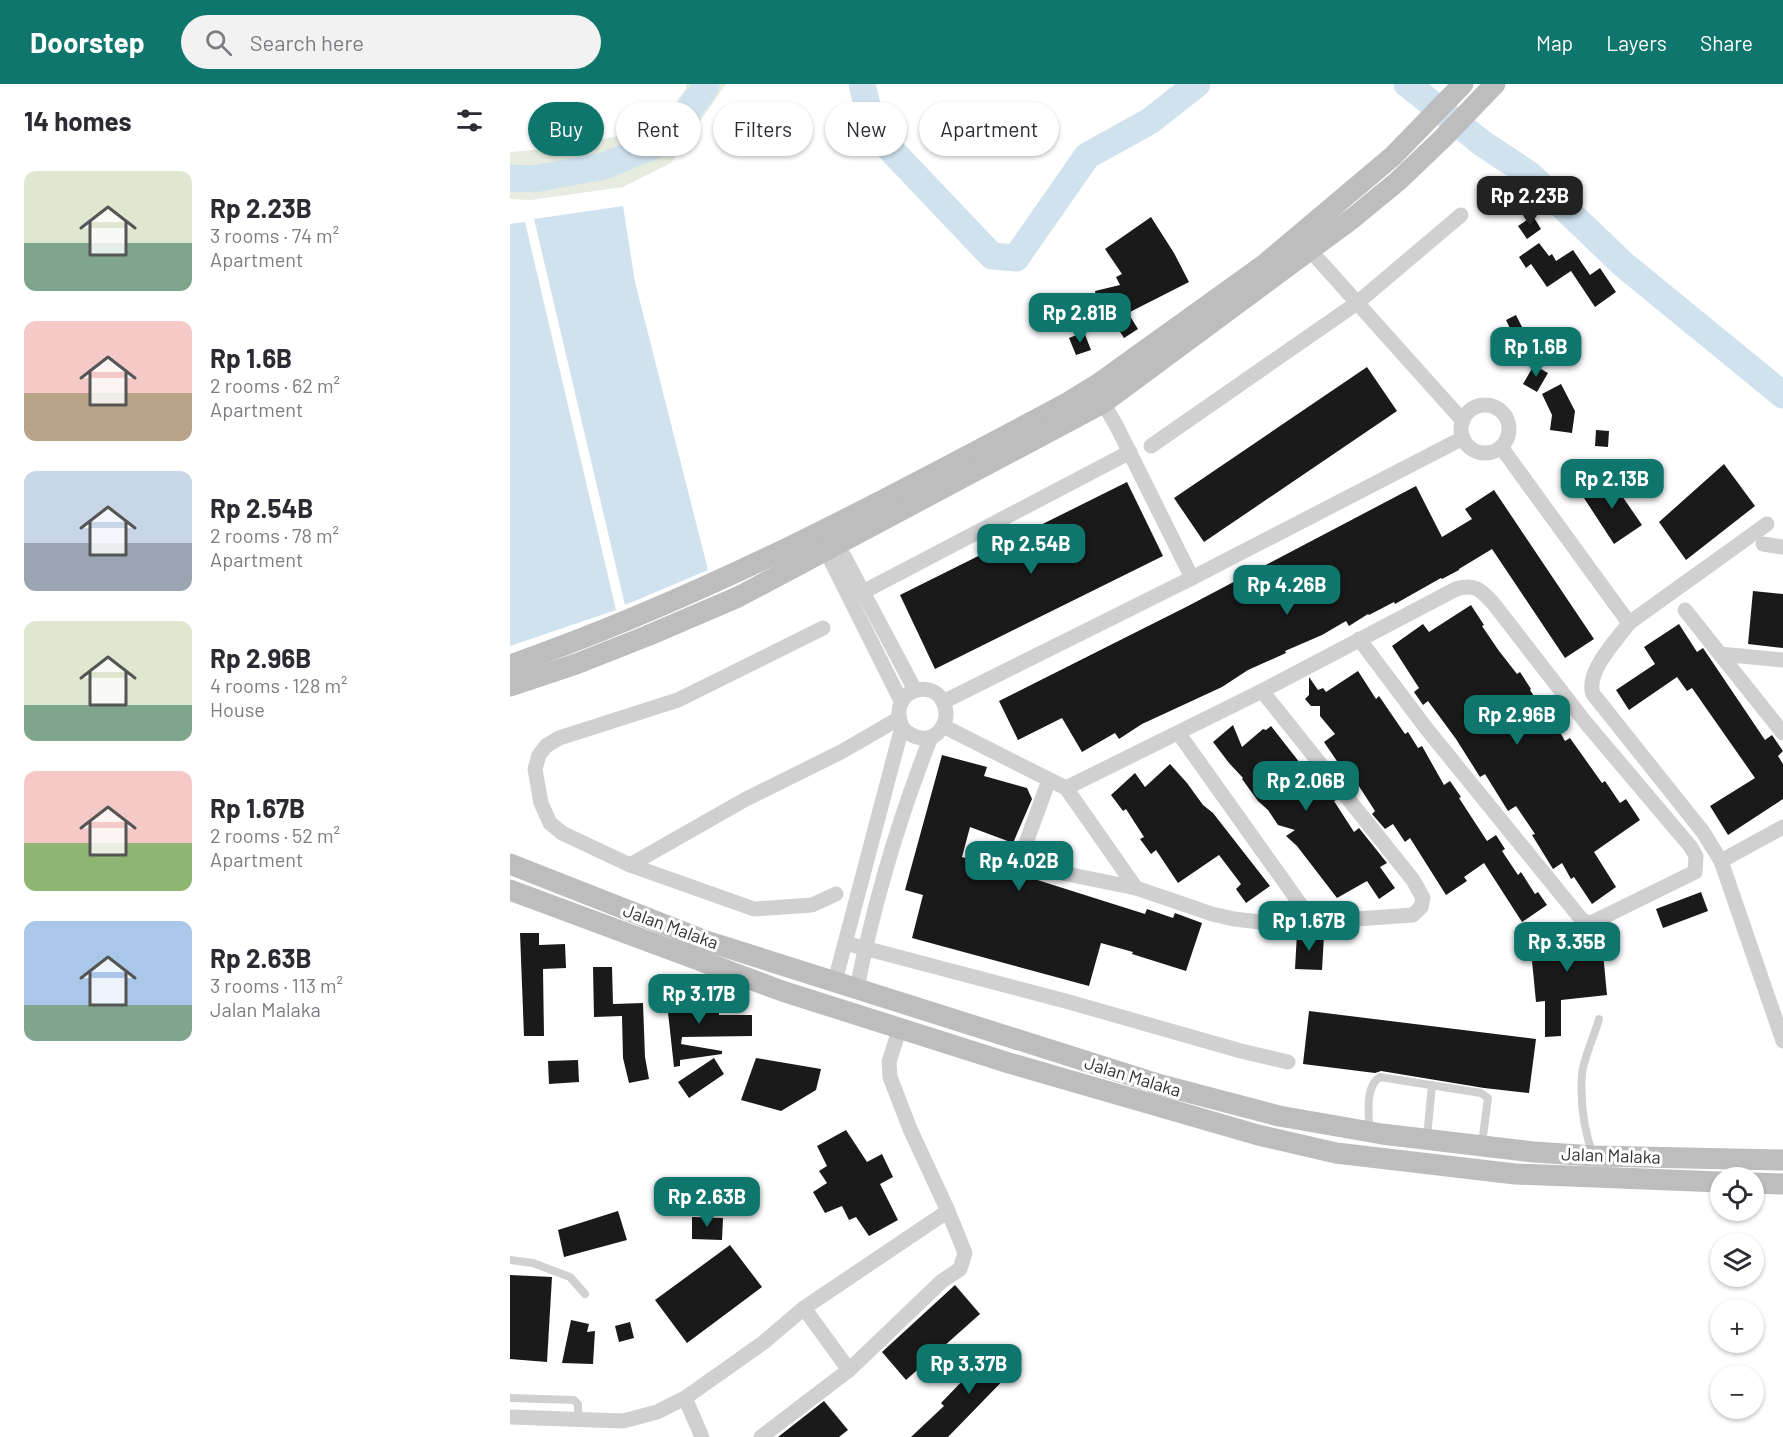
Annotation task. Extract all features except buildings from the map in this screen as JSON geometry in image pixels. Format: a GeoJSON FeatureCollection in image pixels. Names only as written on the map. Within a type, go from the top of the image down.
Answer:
{"type":"FeatureCollection","features":[{"type":"Feature","properties":{"kind":"street"},"geometry":{"type":"LineString","coordinates":[[510,686],[576,664],[738,597],[1103,403],[1345,225],[1398,181],[1495,84]]}},
{"type":"Feature","properties":{"kind":"street"},"geometry":{"type":"LineString","coordinates":[[510,665],[567,645],[676,601],[831,547],[967,457],[1098,384],[1265,264],[1393,156],[1456,90]]}},
{"type":"Feature","properties":{"kind":"street"},"geometry":{"type":"LineString","coordinates":[[1151,446],[1357,303],[1461,215]]}},
{"type":"Feature","properties":{"kind":"street"},"geometry":{"type":"LineString","coordinates":[[1326,268],[1463,421]]}},
{"type":"Feature","properties":{"kind":"street"},"geometry":{"type":"LineString","coordinates":[[1103,403],[1123,438],[1192,578]]}},
{"type":"Feature","properties":{"kind":"street"},"geometry":{"type":"LineString","coordinates":[[1485,405],[1499,409],[1504,414],[1509,427],[1506,441],[1494,452],[1475,451],[1463,438],[1463,421],[1471,410],[1485,405]]}},
{"type":"Feature","properties":{"kind":"street"},"geometry":{"type":"LineString","coordinates":[[854,586],[1123,438]]}},
{"type":"Feature","properties":{"kind":"street"},"geometry":{"type":"LineString","coordinates":[[944,702],[1192,578],[1463,438]]}},
{"type":"Feature","properties":{"kind":"street"},"geometry":{"type":"LineString","coordinates":[[1501,447],[1629,623]]}},
{"type":"Feature","properties":{"kind":"street"},"geometry":{"type":"LineString","coordinates":[[1767,524],[1629,623],[1592,679],[1593,694],[1703,832],[1721,861],[1783,1041]]}},
{"type":"Feature","properties":{"kind":"street"},"geometry":{"type":"LineString","coordinates":[[1763,544],[1783,547]]}},
{"type":"Feature","properties":{"kind":"street"},"geometry":{"type":"LineString","coordinates":[[831,547],[915,690]]}},
{"type":"Feature","properties":{"kind":"street"},"geometry":{"type":"LineString","coordinates":[[1066,788],[1179,734],[1359,639],[1466,585],[1482,591],[1586,723],[1690,846],[1696,856],[1695,872],[1591,923],[1582,920],[1426,728],[1359,639]]}},
{"type":"Feature","properties":{"kind":"street"},"geometry":{"type":"LineString","coordinates":[[854,586],[901,701]]}},
{"type":"Feature","properties":{"kind":"street"},"geometry":{"type":"LineString","coordinates":[[1685,610],[1783,733]]}},
{"type":"Feature","properties":{"kind":"street"},"geometry":{"type":"LineString","coordinates":[[823,628],[678,700],[559,738],[546,746],[539,755],[536,769],[541,803],[550,823],[562,832],[630,866],[754,909],[812,905],[836,894]]}},
{"type":"Feature","properties":{"kind":"street"},"geometry":{"type":"LineString","coordinates":[[1720,654],[1783,660]]}},
{"type":"Feature","properties":{"kind":"street"},"geometry":{"type":"LineString","coordinates":[[841,960],[882,803],[900,723],[898,709],[901,701],[915,690],[931,691],[944,702],[946,714],[943,726],[931,737],[905,808],[887,866],[858,982]]}},
{"type":"Feature","properties":{"kind":"street"},"geometry":{"type":"LineString","coordinates":[[1049,780],[1026,843],[1031,862],[1052,871],[1136,888],[1212,914],[1234,919],[1260,922],[1313,922],[1413,915],[1421,907],[1423,898],[1420,890],[1262,691]]}},
{"type":"Feature","properties":{"kind":"street"},"geometry":{"type":"LineString","coordinates":[[630,866],[746,799],[900,723]]}},
{"type":"Feature","properties":{"kind":"street"},"geometry":{"type":"LineString","coordinates":[[900,723],[915,737],[931,737]]}},
{"type":"Feature","properties":{"kind":"street"},"geometry":{"type":"LineString","coordinates":[[943,726],[1066,788],[1136,888]]}},
{"type":"Feature","properties":{"kind":"street"},"geometry":{"type":"LineString","coordinates":[[1179,734],[1313,922]]}},
{"type":"Feature","properties":{"kind":"street"},"geometry":{"type":"LineString","coordinates":[[882,803],[905,808]]}},
{"type":"Feature","properties":{"kind":"street"},"geometry":{"type":"LineString","coordinates":[[1721,861],[1783,826]]}},
{"type":"Feature","properties":{"kind":"street","name":"Jalan Malaka"},"geometry":{"type":"LineString","coordinates":[[510,864],[706,941],[841,960],[858,982],[1161,1085],[1270,1114],[1591,1148],[1783,1160]]}},
{"type":"Feature","properties":{"kind":"street","name":"Jalan Malaka"},"geometry":{"type":"LineString","coordinates":[[510,890],[752,980],[1076,1083],[1258,1135],[1336,1153],[1515,1174],[1710,1182]]}},
{"type":"Feature","properties":{"kind":"street"},"geometry":{"type":"LineString","coordinates":[[841,960],[865,953],[1069,1002],[1241,1051],[1288,1062]]}},
{"type":"Feature","properties":{"kind":"street"},"geometry":{"type":"LineString","coordinates":[[761,1437],[849,1370],[942,1281],[960,1269],[965,1253],[948,1210],[910,1129],[890,1077],[890,1056],[900,1028]]}},
{"type":"Feature","properties":{"kind":"street"},"geometry":{"type":"LineString","coordinates":[[1764,1183],[1783,1184]]}},
{"type":"Feature","properties":{"kind":"street"},"geometry":{"type":"LineString","coordinates":[[510,1417],[624,1421],[657,1412],[685,1398],[764,1342],[804,1308],[948,1210]]}},
{"type":"Feature","properties":{"kind":"street"},"geometry":{"type":"LineString","coordinates":[[804,1308],[849,1370]]}},
{"type":"Feature","properties":{"kind":"street"},"geometry":{"type":"LineString","coordinates":[[685,1398],[702,1437]]}},
{"type":"Feature","properties":{"kind":"lane"},"geometry":{"type":"LineString","coordinates":[[1591,1148],[1584,1114],[1582,1073],[1599,1019]]}},
{"type":"Feature","properties":{"kind":"lane"},"geometry":{"type":"LineString","coordinates":[[1369,1124],[1370,1092],[1376,1079],[1380,1077],[1481,1093],[1488,1098],[1483,1138]]}},
{"type":"Feature","properties":{"kind":"lane"},"geometry":{"type":"LineString","coordinates":[[1428,1132],[1432,1085]]}},
{"type":"Feature","properties":{"kind":"lane"},"geometry":{"type":"LineString","coordinates":[[510,1260],[533,1263],[570,1276],[585,1294]]}},
{"type":"Feature","properties":{"kind":"lane"},"geometry":{"type":"LineString","coordinates":[[510,1398],[574,1400],[578,1404],[578,1419]]}},
{"type":"Feature","properties":{"kind":"shaded area"},"geometry":{"type":"Polygon","coordinates":[[[686,84],[726,84],[701,120],[701,102],[677,102],[686,88],[686,84]]]}},
{"type":"Feature","properties":{"kind":"shaded area"},"geometry":{"type":"Polygon","coordinates":[[[616,136],[616,156],[676,156],[671,163],[623,187],[531,200],[510,199],[510,152],[528,151],[528,156],[604,156],[604,139],[616,136]]]}},
{"type":"Feature","properties":{"kind":"water"},"geometry":{"type":"Polygon","coordinates":[[[623,206],[635,282],[708,570],[625,605],[534,219],[623,206]]]}},
{"type":"Feature","properties":{"kind":"water"},"geometry":{"type":"Polygon","coordinates":[[[525,222],[616,610],[510,646],[510,224],[525,222]]]}},
{"type":"Feature","properties":{"kind":"waterway"},"geometry":{"type":"LineString","coordinates":[[510,178],[534,179],[604,166],[665,141],[706,84]]}},
{"type":"Feature","properties":{"kind":"waterway"},"geometry":{"type":"LineString","coordinates":[[862,84],[873,131],[992,256],[1016,258],[1087,156],[1150,121],[1197,84]]}},
{"type":"Feature","properties":{"kind":"waterway"},"geometry":{"type":"LineString","coordinates":[[1407,84],[1482,143],[1530,175],[1624,265],[1783,395]]}}]}
